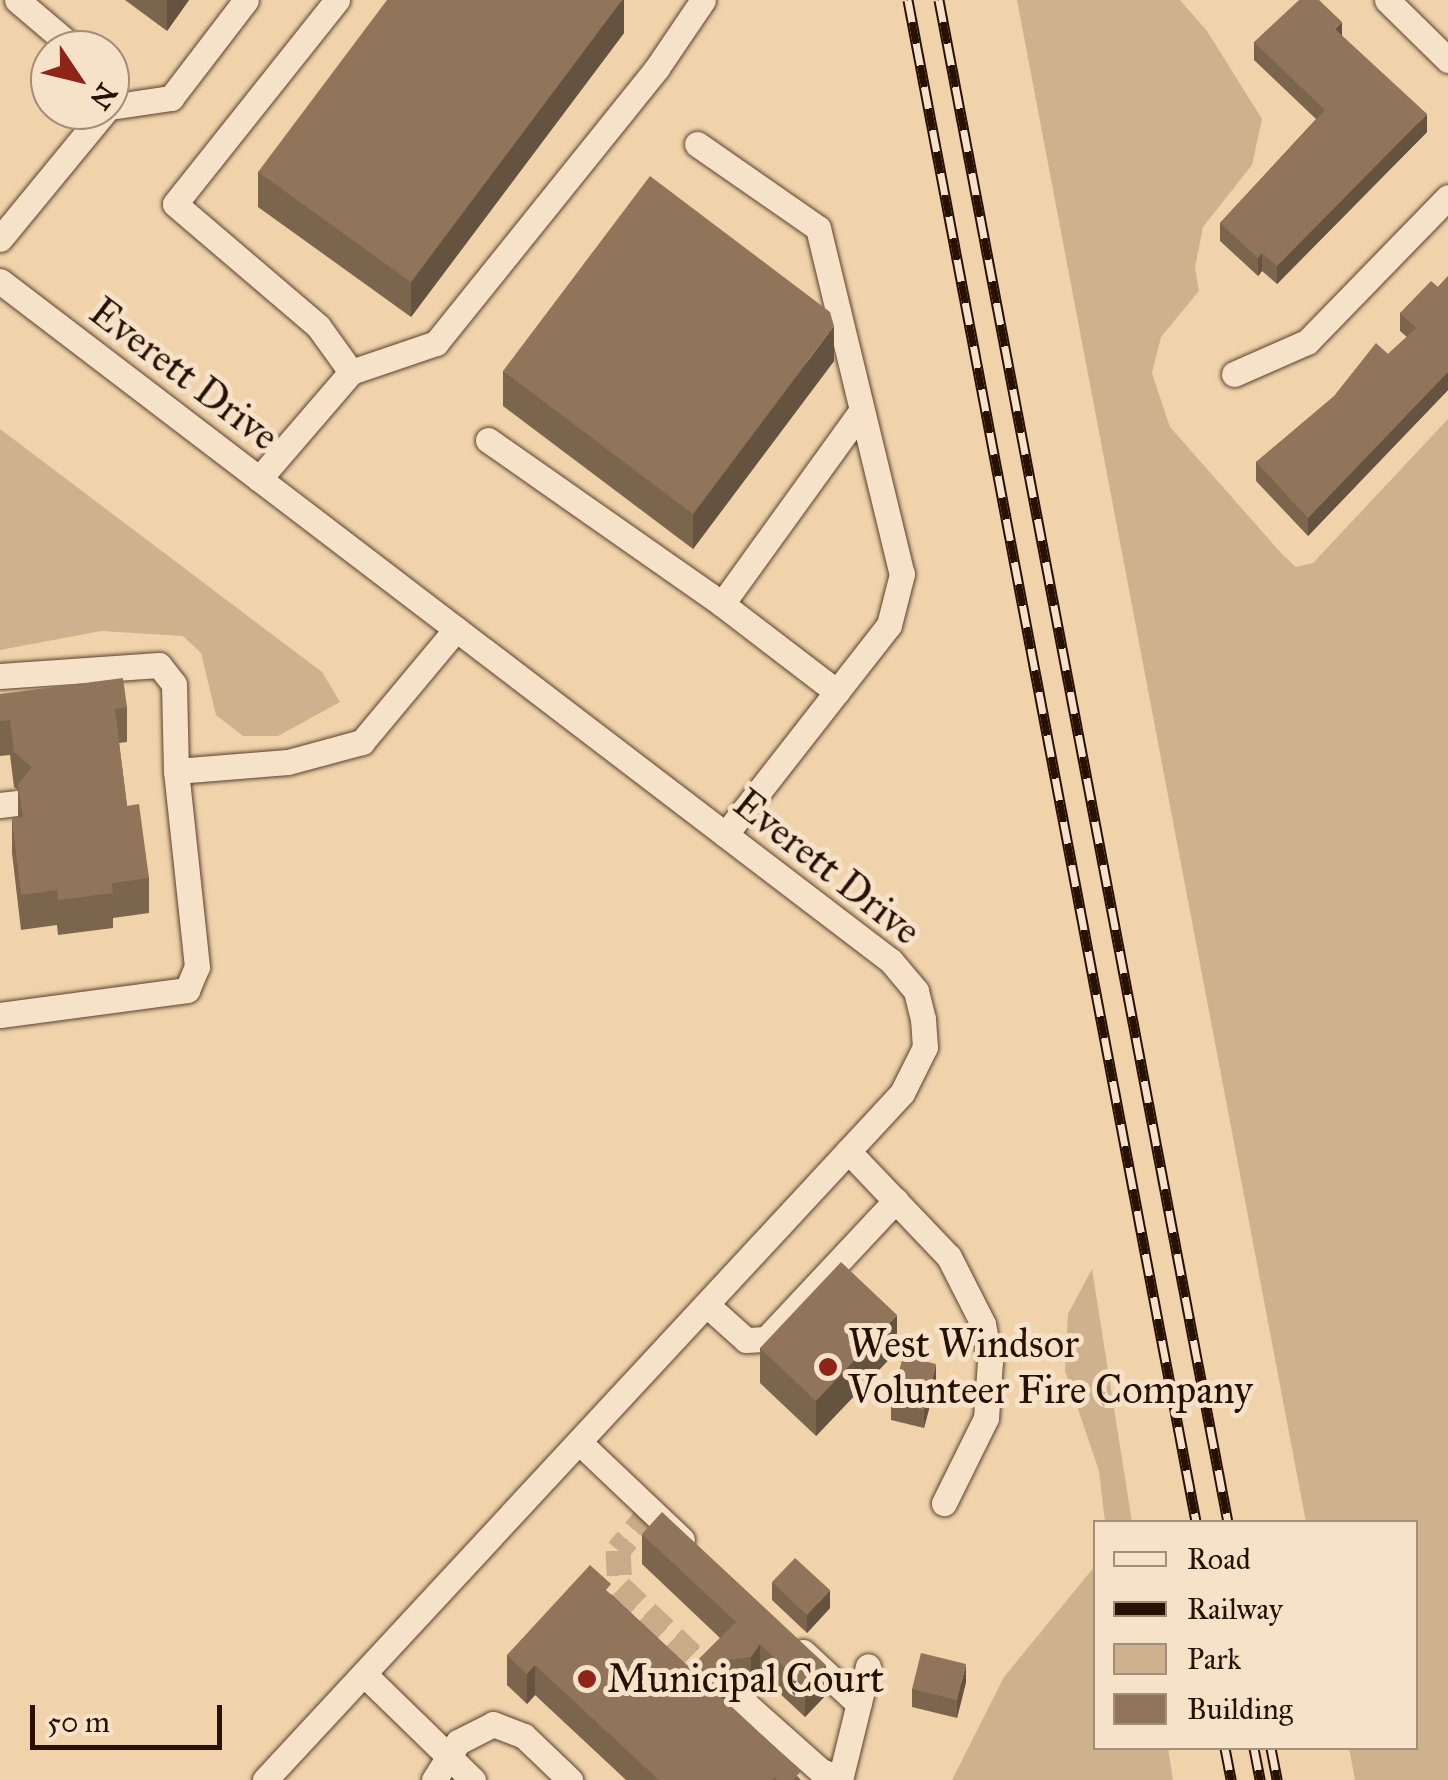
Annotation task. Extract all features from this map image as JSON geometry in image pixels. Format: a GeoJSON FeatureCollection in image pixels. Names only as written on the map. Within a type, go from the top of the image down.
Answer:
{"type":"FeatureCollection","features":[{"type":"Feature","properties":{"kind":"street"},"geometry":{"type":"LineString","coordinates":[[17,0],[52,30]]}},
{"type":"Feature","properties":{"kind":"street"},"geometry":{"type":"LineString","coordinates":[[130,105],[171,98],[246,0]]}},
{"type":"Feature","properties":{"kind":"street"},"geometry":{"type":"LineString","coordinates":[[337,0],[175,204],[318,326],[352,372]]}},
{"type":"Feature","properties":{"kind":"street"},"geometry":{"type":"LineString","coordinates":[[259,479],[352,372],[436,342],[657,68],[702,0]]}},
{"type":"Feature","properties":{"kind":"street"},"geometry":{"type":"LineString","coordinates":[[1387,0],[1448,60]]}},
{"type":"Feature","properties":{"kind":"street"},"geometry":{"type":"LineString","coordinates":[[0,239],[91,130]]}},
{"type":"Feature","properties":{"kind":"street"},"geometry":{"type":"LineString","coordinates":[[697,144],[818,228],[902,574],[889,625],[725,834]]}},
{"type":"Feature","properties":{"kind":"street"},"geometry":{"type":"LineString","coordinates":[[1234,374],[1302,346],[1448,197]]}},
{"type":"Feature","properties":{"kind":"street","name":"Everett Drive"},"geometry":{"type":"LineString","coordinates":[[0,281],[890,961],[916,992],[925,1032],[921,1062],[902,1094],[367,1676],[265,1780]]}},
{"type":"Feature","properties":{"kind":"street"},"geometry":{"type":"LineString","coordinates":[[722,604],[860,413]]}},
{"type":"Feature","properties":{"kind":"street"},"geometry":{"type":"LineString","coordinates":[[488,440],[722,604],[837,692]]}},
{"type":"Feature","properties":{"kind":"street"},"geometry":{"type":"LineString","coordinates":[[176,772],[288,762],[362,742],[456,629]]}},
{"type":"Feature","properties":{"kind":"street"},"geometry":{"type":"LineString","coordinates":[[0,676],[159,664],[174,684],[176,772],[197,967],[192,986],[175,995],[0,1015]]}},
{"type":"Feature","properties":{"kind":"street"},"geometry":{"type":"LineString","coordinates":[[848,1150],[960,1272],[987,1342],[986,1418],[944,1504]]}},
{"type":"Feature","properties":{"kind":"street"},"geometry":{"type":"LineString","coordinates":[[707,1305],[746,1340],[766,1339],[896,1200]]}},
{"type":"Feature","properties":{"kind":"street"},"geometry":{"type":"LineString","coordinates":[[581,1444],[706,1562]]}},
{"type":"Feature","properties":{"kind":"street"},"geometry":{"type":"LineString","coordinates":[[790,1640],[859,1704]]}},
{"type":"Feature","properties":{"kind":"street"},"geometry":{"type":"LineString","coordinates":[[742,1700],[822,1771],[840,1779],[868,1666]]}},
{"type":"Feature","properties":{"kind":"street"},"geometry":{"type":"LineString","coordinates":[[367,1676],[474,1780]]}},
{"type":"Feature","properties":{"kind":"street"},"geometry":{"type":"LineString","coordinates":[[434,1780],[446,1755],[478,1728],[500,1724],[524,1736],[570,1780]]}},
{"type":"Feature","properties":{"kind":"green space"},"geometry":{"type":"Polygon","coordinates":[[[1017,0],[1180,0],[1207,31],[1262,119],[1252,165],[1203,227],[1195,267],[1199,291],[1161,337],[1152,373],[1170,427],[1282,554],[1296,567],[1313,563],[1448,419],[1448,1780],[1355,1780],[1349,1750],[1418,1750],[1418,1520],[1306,1520],[1017,0]]]}},
{"type":"Feature","properties":{"kind":"green space"},"geometry":{"type":"Polygon","coordinates":[[[0,429],[322,672],[340,702],[278,736],[243,736],[216,715],[201,653],[183,636],[101,631],[0,650],[0,429]]]}},
{"type":"Feature","properties":{"kind":"green space"},"geometry":{"type":"Polygon","coordinates":[[[1092,1269],[1132,1520],[1105,1520],[1099,1471],[1065,1371],[1068,1314],[1092,1269]]]}},
{"type":"Feature","properties":{"kind":"green space"},"geometry":{"type":"Polygon","coordinates":[[[1093,1568],[1093,1750],[1168,1750],[1173,1780],[952,1780],[1004,1677],[1093,1568]]]}},
{"type":"Feature","properties":{"kind":"building"},"geometry":{"type":"Polygon","coordinates":[[[387,0],[622,0],[411,282],[258,172],[387,0]]]}},
{"type":"Feature","properties":{"kind":"building"},"geometry":{"type":"Polygon","coordinates":[[[1299,0],[1319,0],[1342,22],[1335,29],[1427,114],[1277,266],[1262,253],[1258,258],[1220,223],[1325,110],[1254,42],[1299,0]]]}},
{"type":"Feature","properties":{"kind":"building"},"geometry":{"type":"Polygon","coordinates":[[[650,176],[830,312],[834,326],[693,514],[503,371],[650,176]]]}},
{"type":"Feature","properties":{"kind":"building"},"geometry":{"type":"Polygon","coordinates":[[[1448,276],[1448,372],[1308,518],[1256,462],[1334,396],[1376,343],[1388,354],[1416,328],[1400,313],[1431,281],[1438,287],[1448,276]]]}},
{"type":"Feature","properties":{"kind":"building"},"geometry":{"type":"Polygon","coordinates":[[[123,678],[127,707],[115,709],[127,806],[139,804],[149,878],[112,883],[113,893],[58,900],[57,890],[21,895],[12,818],[23,817],[18,784],[32,767],[14,752],[10,720],[0,721],[0,694],[123,678]]]}},
{"type":"Feature","properties":{"kind":"building"},"geometry":{"type":"Polygon","coordinates":[[[841,1262],[897,1315],[816,1401],[760,1348],[841,1262]]]}},
{"type":"Feature","properties":{"kind":"building"},"geometry":{"type":"Polygon","coordinates":[[[903,1356],[936,1364],[924,1410],[891,1402],[903,1356]]]}},
{"type":"Feature","properties":{"kind":"building"},"geometry":{"type":"Polygon","coordinates":[[[662,1512],[826,1665],[805,1687],[760,1644],[751,1657],[728,1660],[730,1682],[719,1695],[801,1771],[793,1780],[659,1780],[535,1665],[527,1674],[507,1655],[590,1565],[611,1584],[606,1590],[690,1668],[736,1622],[642,1534],[662,1512]]]}},
{"type":"Feature","properties":{"kind":"building"},"geometry":{"type":"Polygon","coordinates":[[[795,1558],[830,1590],[807,1615],[772,1582],[795,1558]]]}},
{"type":"Feature","properties":{"kind":"building"},"geometry":{"type":"Polygon","coordinates":[[[921,1653],[966,1664],[957,1700],[912,1689],[921,1653]]]}},
{"type":"Feature","properties":{"kind":"tunnel"},"geometry":{"type":"LineString","coordinates":[[651,1511],[618,1550],[620,1587],[722,1683]]}},
{"type":"Feature","properties":{"kind":"railway"},"geometry":{"type":"LineString","coordinates":[[908,0],[1196,1520]]}},
{"type":"Feature","properties":{"kind":"railway"},"geometry":{"type":"LineString","coordinates":[[939,0],[1228,1520]]}},
{"type":"Feature","properties":{"kind":"railway"},"geometry":{"type":"LineString","coordinates":[[1225,1750],[1231,1780]]}},
{"type":"Feature","properties":{"kind":"railway"},"geometry":{"type":"LineString","coordinates":[[1254,1750],[1260,1780]]}},
{"type":"Feature","properties":{"kind":"railway"},"geometry":{"type":"LineString","coordinates":[[1271,1750],[1277,1780]]}},
{"type":"Feature","properties":{"kind":"place","name":"West Windsor Volunteer Fire Company"},"geometry":{"type":"Point","coordinates":[828,1367]}},
{"type":"Feature","properties":{"kind":"place","name":"Municipal Court"},"geometry":{"type":"Point","coordinates":[587,1679]}}]}
